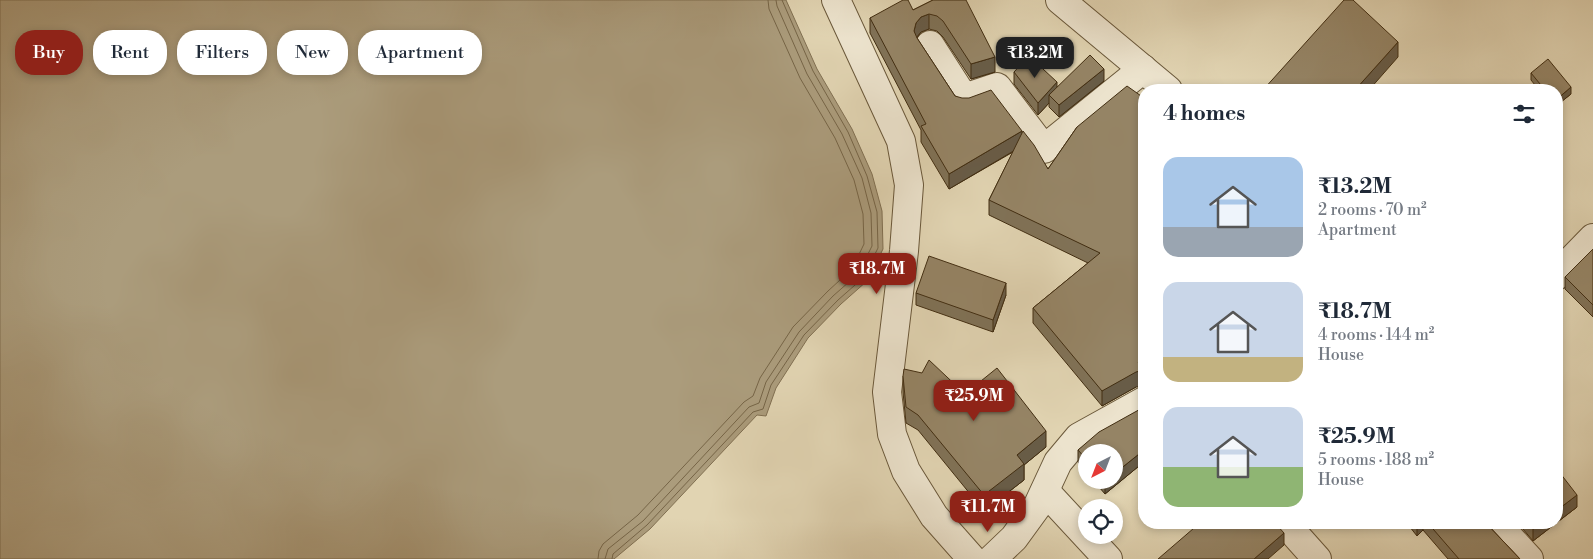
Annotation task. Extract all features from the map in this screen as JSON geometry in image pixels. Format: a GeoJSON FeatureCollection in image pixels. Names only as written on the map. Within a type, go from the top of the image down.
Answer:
{"type":"FeatureCollection","features":[{"type":"Feature","properties":{"kind":"street"},"geometry":{"type":"LineString","coordinates":[[836,0],[901,141],[909,185],[904,251],[887,392],[892,434],[906,471],[934,516],[972,559]]}},
{"type":"Feature","properties":{"kind":"street"},"geometry":{"type":"LineString","coordinates":[[1060,0],[1161,84]]}},
{"type":"Feature","properties":{"kind":"street"},"geometry":{"type":"LineString","coordinates":[[930,44],[964,98],[997,87],[1044,149],[1143,69]]}},
{"type":"Feature","properties":{"kind":"street"},"geometry":{"type":"LineString","coordinates":[[1563,269],[1593,238]]}},
{"type":"Feature","properties":{"kind":"street"},"geometry":{"type":"LineString","coordinates":[[992,559],[1014,538],[1038,505],[1058,462],[1079,437],[1138,404]]}},
{"type":"Feature","properties":{"kind":"street"},"geometry":{"type":"LineString","coordinates":[[1045,491],[1108,559]]}},
{"type":"Feature","properties":{"kind":"street"},"geometry":{"type":"LineString","coordinates":[[1290,529],[1317,559]]}},
{"type":"Feature","properties":{"kind":"street"},"geometry":{"type":"LineString","coordinates":[[1501,529],[1529,559]]}},
{"type":"Feature","properties":{"kind":"water"},"geometry":{"type":"Polygon","coordinates":[[[0,0],[786,0],[817,69],[852,129],[872,174],[882,211],[883,249],[867,281],[841,304],[808,338],[776,388],[766,416],[757,415],[650,529],[614,559],[0,559],[0,0]]]}},
{"type":"Feature","properties":{"kind":"building"},"geometry":{"type":"Polygon","coordinates":[[[903,0],[908,0],[913,10],[933,0],[966,0],[995,57],[971,64],[943,21],[937,16],[929,14],[921,17],[916,23],[914,31],[955,96],[969,98],[991,90],[1022,131],[949,174],[921,126],[926,124],[870,18],[903,0]]]}},
{"type":"Feature","properties":{"kind":"building"},"geometry":{"type":"Polygon","coordinates":[[[1344,0],[1353,0],[1398,42],[1360,84],[1268,84],[1344,0]]]}},
{"type":"Feature","properties":{"kind":"building"},"geometry":{"type":"Polygon","coordinates":[[[1090,55],[1104,69],[1059,105],[1049,95],[1090,55]]]}},
{"type":"Feature","properties":{"kind":"building"},"geometry":{"type":"Polygon","coordinates":[[[1029,56],[1057,82],[1038,103],[1014,72],[1029,56]]]}},
{"type":"Feature","properties":{"kind":"building"},"geometry":{"type":"Polygon","coordinates":[[[1548,59],[1571,87],[1563,94],[1563,84],[1540,84],[1531,73],[1548,59]]]}},
{"type":"Feature","properties":{"kind":"building"},"geometry":{"type":"Polygon","coordinates":[[[1127,86],[1138,94],[1138,372],[1102,391],[1033,308],[1100,253],[989,200],[1023,131],[1048,169],[1077,127],[1127,86]]]}},
{"type":"Feature","properties":{"kind":"building"},"geometry":{"type":"Polygon","coordinates":[[[1593,249],[1593,305],[1565,277],[1593,249]]]}},
{"type":"Feature","properties":{"kind":"building"},"geometry":{"type":"Polygon","coordinates":[[[929,256],[1006,283],[993,320],[916,293],[929,256]]]}},
{"type":"Feature","properties":{"kind":"building"},"geometry":{"type":"Polygon","coordinates":[[[929,360],[965,394],[997,368],[1046,431],[1017,455],[1024,464],[984,495],[918,415],[906,407],[904,369],[922,373],[929,360]]]}},
{"type":"Feature","properties":{"kind":"building"},"geometry":{"type":"Polygon","coordinates":[[[1138,410],[1138,455],[1123,467],[1123,444],[1085,444],[1099,432],[1138,410]]]}},
{"type":"Feature","properties":{"kind":"building"},"geometry":{"type":"Polygon","coordinates":[[[1563,477],[1577,495],[1563,506],[1563,477]]]}},
{"type":"Feature","properties":{"kind":"building"},"geometry":{"type":"Polygon","coordinates":[[[1193,529],[1280,529],[1284,533],[1254,559],[1158,559],[1193,529]]]}},
{"type":"Feature","properties":{"kind":"building"},"geometry":{"type":"Polygon","coordinates":[[[1433,529],[1492,529],[1520,559],[1459,559],[1433,529]]]}}]}
